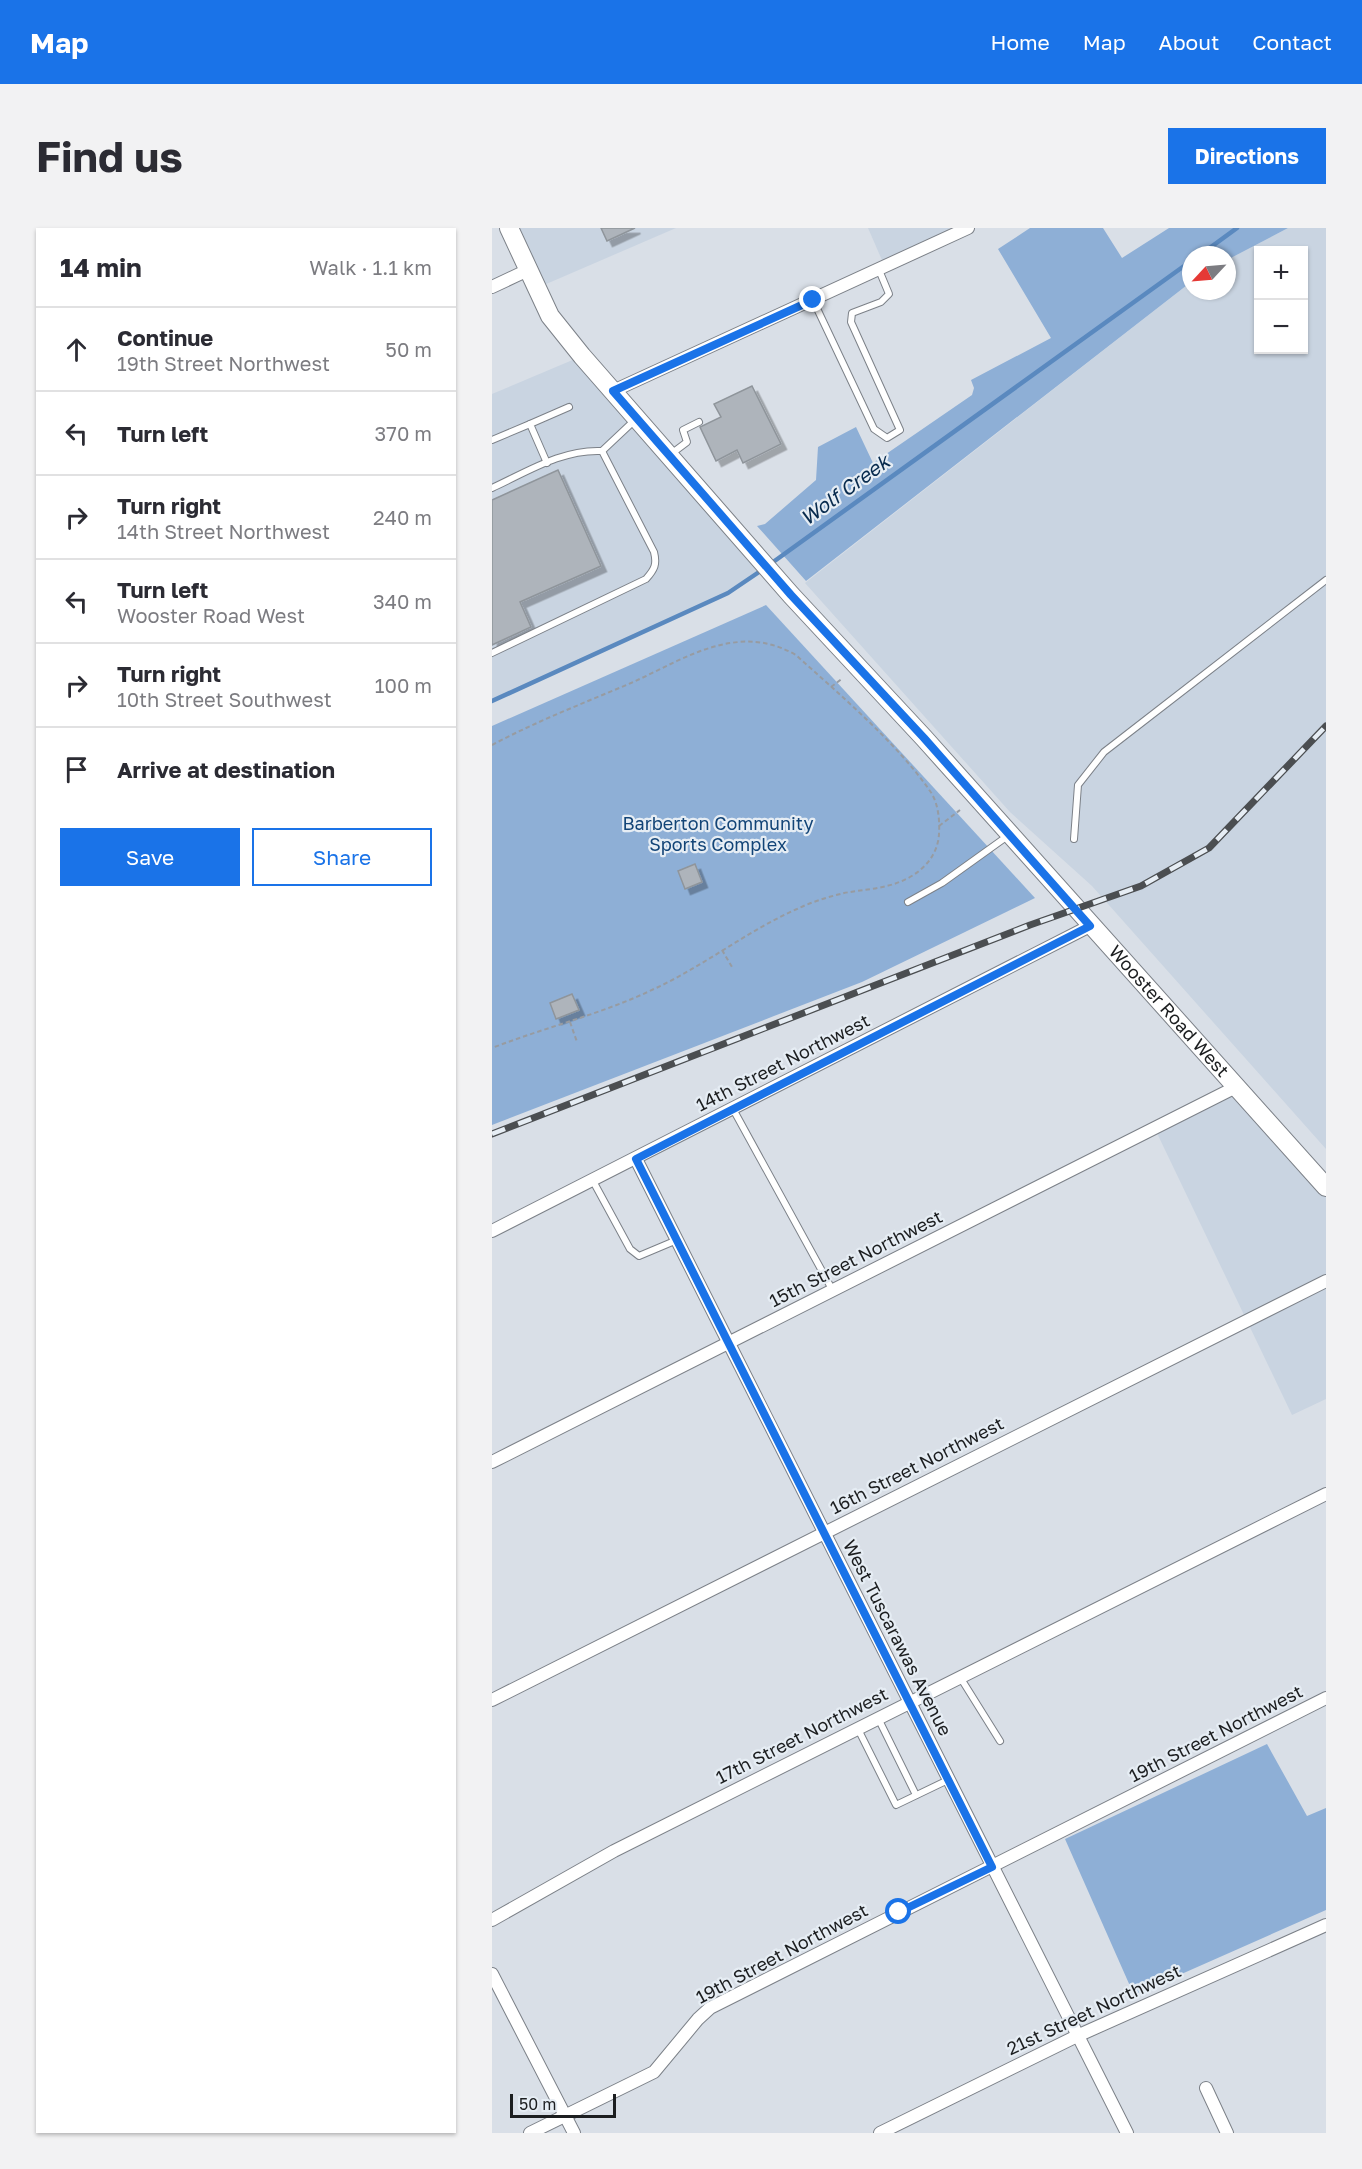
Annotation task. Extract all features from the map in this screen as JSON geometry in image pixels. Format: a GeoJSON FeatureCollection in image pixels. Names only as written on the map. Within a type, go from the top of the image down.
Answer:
{"type":"FeatureCollection","features":[{"type":"Feature","properties":{"kind":"main road","name":"Wooster Road West"},"geometry":{"type":"LineString","coordinates":[[509,228],[550,316],[613,391],[791,595],[1326,1187]]}},
{"type":"Feature","properties":{"kind":"street"},"geometry":{"type":"LineString","coordinates":[[613,391],[968,228]]}},
{"type":"Feature","properties":{"kind":"street"},"geometry":{"type":"LineString","coordinates":[[492,287],[528,270]]}},
{"type":"Feature","properties":{"kind":"street","name":"14th Street Northwest"},"geometry":{"type":"LineString","coordinates":[[492,1230],[593,1181],[1090,926]]}},
{"type":"Feature","properties":{"kind":"street","name":"15th Street Northwest"},"geometry":{"type":"LineString","coordinates":[[492,1462],[1236,1087]]}},
{"type":"Feature","properties":{"kind":"street","name":"West Tuscarawas Avenue"},"geometry":{"type":"LineString","coordinates":[[636,1159],[1127,2133]]}},
{"type":"Feature","properties":{"kind":"street","name":"16th Street Northwest"},"geometry":{"type":"LineString","coordinates":[[492,1700],[1326,1281]]}},
{"type":"Feature","properties":{"kind":"street","name":"17th Street Northwest"},"geometry":{"type":"LineString","coordinates":[[492,1920],[614,1851],[1326,1494]]}},
{"type":"Feature","properties":{"kind":"street","name":"19th Street Northwest"},"geometry":{"type":"LineString","coordinates":[[530,2133],[654,2072],[710,2008],[1326,1698]]}},
{"type":"Feature","properties":{"kind":"street","name":"21st Street Northwest"},"geometry":{"type":"LineString","coordinates":[[880,2133],[1077,2036],[1326,1925]]}},
{"type":"Feature","properties":{"kind":"street"},"geometry":{"type":"LineString","coordinates":[[492,1974],[574,2133]]}},
{"type":"Feature","properties":{"kind":"street"},"geometry":{"type":"LineString","coordinates":[[1206,2088],[1227,2133]]}},
{"type":"Feature","properties":{"kind":"lane"},"geometry":{"type":"LineString","coordinates":[[813,300],[874,429],[887,438],[900,430],[851,322],[852,312],[881,302],[889,294],[879,270]]}},
{"type":"Feature","properties":{"kind":"lane"},"geometry":{"type":"LineString","coordinates":[[492,440],[569,407]]}},
{"type":"Feature","properties":{"kind":"lane"},"geometry":{"type":"LineString","coordinates":[[492,488],[582,450],[602,451],[638,418]]}},
{"type":"Feature","properties":{"kind":"lane"},"geometry":{"type":"LineString","coordinates":[[670,454],[687,442],[683,430],[699,422]]}},
{"type":"Feature","properties":{"kind":"lane"},"geometry":{"type":"LineString","coordinates":[[530,424],[547,463]]}},
{"type":"Feature","properties":{"kind":"lane"},"geometry":{"type":"LineString","coordinates":[[492,653],[646,579],[654,571],[657,562],[654,552],[602,451]]}},
{"type":"Feature","properties":{"kind":"lane"},"geometry":{"type":"LineString","coordinates":[[1074,840],[1078,785],[1104,752],[1326,580]]}},
{"type":"Feature","properties":{"kind":"lane"},"geometry":{"type":"LineString","coordinates":[[908,902],[942,884],[1009,834]]}},
{"type":"Feature","properties":{"kind":"lane"},"geometry":{"type":"LineString","coordinates":[[733,1109],[833,1292]]}},
{"type":"Feature","properties":{"kind":"lane"},"geometry":{"type":"LineString","coordinates":[[593,1181],[630,1249],[639,1256],[676,1240]]}},
{"type":"Feature","properties":{"kind":"lane"},"geometry":{"type":"LineString","coordinates":[[960,1677],[1000,1741]]}},
{"type":"Feature","properties":{"kind":"lane"},"geometry":{"type":"LineString","coordinates":[[878,1718],[916,1795]]}},
{"type":"Feature","properties":{"kind":"lane"},"geometry":{"type":"LineString","coordinates":[[857,1728],[896,1805],[948,1780]]}},
{"type":"Feature","properties":{"kind":"path"},"geometry":{"type":"LineString","coordinates":[[492,745],[554,713],[688,657],[717,646],[739,642],[762,642],[780,646],[796,655],[885,740],[930,791],[936,805],[939,826],[936,849],[928,864],[911,877],[872,890],[823,899],[797,909],[656,989],[570,1022],[492,1048]]}},
{"type":"Feature","properties":{"kind":"path"},"geometry":{"type":"LineString","coordinates":[[831,687],[843,678]]}},
{"type":"Feature","properties":{"kind":"path"},"geometry":{"type":"LineString","coordinates":[[939,826],[960,810]]}},
{"type":"Feature","properties":{"kind":"path"},"geometry":{"type":"LineString","coordinates":[[722,950],[732,967]]}},
{"type":"Feature","properties":{"kind":"path"},"geometry":{"type":"LineString","coordinates":[[570,1022],[577,1042]]}},
{"type":"Feature","properties":{"kind":"shaded area"},"geometry":{"type":"Polygon","coordinates":[[[509,228],[676,228],[537,288],[509,228]]]}},
{"type":"Feature","properties":{"kind":"shaded area"},"geometry":{"type":"Polygon","coordinates":[[[868,228],[968,228],[885,267],[868,228]]]}},
{"type":"Feature","properties":{"kind":"shaded area"},"geometry":{"type":"Polygon","coordinates":[[[1288,228],[1326,228],[1326,1149],[1092,886],[1010,812],[805,583],[1182,289],[1182,300],[1236,300],[1236,255],[1288,228]]]}},
{"type":"Feature","properties":{"kind":"shaded area"},"geometry":{"type":"Polygon","coordinates":[[[582,356],[765,565],[728,593],[492,699],[492,394],[582,356]]]}},
{"type":"Feature","properties":{"kind":"shaded area"},"geometry":{"type":"Polygon","coordinates":[[[1236,1087],[1326,1187],[1326,1399],[1292,1415],[1155,1129],[1236,1087]]]}},
{"type":"Feature","properties":{"kind":"green space"},"geometry":{"type":"Polygon","coordinates":[[[1030,228],[1103,228],[1122,258],[1169,228],[1288,228],[1236,255],[1236,246],[1182,246],[1182,289],[806,581],[757,526],[765,524],[816,480],[818,447],[856,427],[873,463],[972,395],[974,388],[971,380],[1051,338],[998,249],[1030,228]]]}},
{"type":"Feature","properties":{"kind":"green space","name":"Barberton Community Sports Complex"},"geometry":{"type":"Polygon","coordinates":[[[766,605],[1035,898],[862,982],[492,1125],[492,726],[766,605]]]}},
{"type":"Feature","properties":{"kind":"green space"},"geometry":{"type":"Polygon","coordinates":[[[1267,1744],[1307,1816],[1326,1808],[1326,1910],[1134,1995],[1065,1839],[1267,1744]]]}},
{"type":"Feature","properties":{"kind":"building"},"geometry":{"type":"Polygon","coordinates":[[[601,228],[635,228],[607,241],[601,228]]]}},
{"type":"Feature","properties":{"kind":"building"},"geometry":{"type":"Polygon","coordinates":[[[752,386],[781,444],[743,463],[737,450],[716,461],[700,427],[721,417],[714,404],[752,386]]]}},
{"type":"Feature","properties":{"kind":"building"},"geometry":{"type":"Polygon","coordinates":[[[558,470],[601,566],[520,602],[531,627],[492,645],[492,500],[558,470]]]}},
{"type":"Feature","properties":{"kind":"building"},"geometry":{"type":"Polygon","coordinates":[[[695,864],[702,882],[685,889],[678,871],[695,864]]]}},
{"type":"Feature","properties":{"kind":"building"},"geometry":{"type":"Polygon","coordinates":[[[572,994],[579,1010],[556,1019],[550,1003],[572,994]]]}},
{"type":"Feature","properties":{"kind":"waterway","name":"Wolf Creek"},"geometry":{"type":"LineString","coordinates":[[1212,246],[1237,228]]}},
{"type":"Feature","properties":{"kind":"waterway","name":"Wolf Creek"},"geometry":{"type":"LineString","coordinates":[[769,565],[1182,267]]}},
{"type":"Feature","properties":{"kind":"waterway","name":"Wolf Creek"},"geometry":{"type":"LineString","coordinates":[[492,701],[728,593],[762,570]]}},
{"type":"Feature","properties":{"kind":"railway"},"geometry":{"type":"LineString","coordinates":[[492,1134],[1030,925],[1141,886],[1209,848],[1326,726]]}},
{"type":"Feature","properties":{"kind":"route"},"geometry":{"type":"LineString","coordinates":[[813,300],[613,391],[791,595],[924,738],[1090,926],[636,1159],[992,1867],[899,1912]]}}]}
